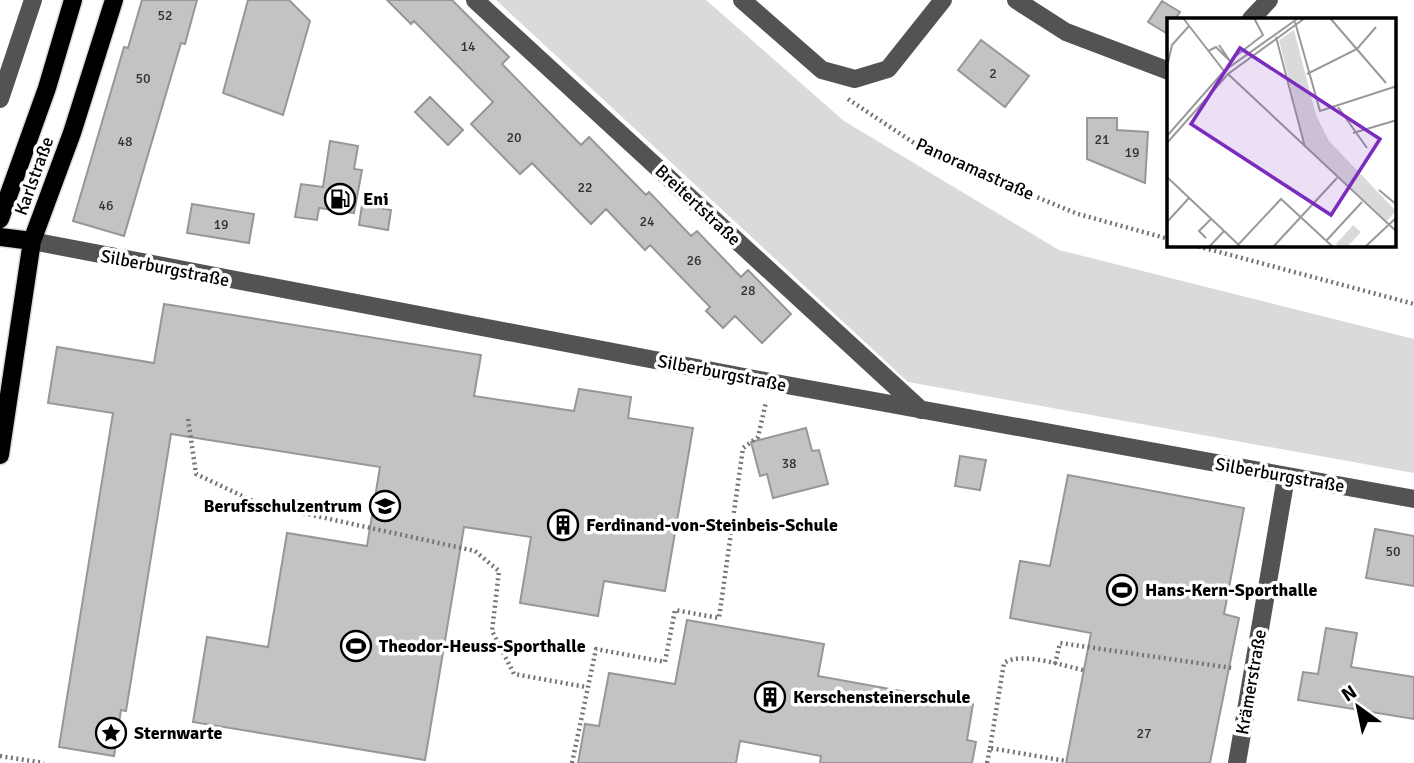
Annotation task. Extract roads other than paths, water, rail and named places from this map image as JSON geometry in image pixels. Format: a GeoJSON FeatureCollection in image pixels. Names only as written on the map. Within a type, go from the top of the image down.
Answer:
{"type":"FeatureCollection","features":[{"type":"Feature","properties":{"kind":"main road","name":"Karlstraße"},"geometry":{"type":"LineString","coordinates":[[0,219],[47,88],[73,0]]}},
{"type":"Feature","properties":{"kind":"main road","name":"Karlstraße"},"geometry":{"type":"LineString","coordinates":[[0,455],[32,241],[72,133],[114,0]]}},
{"type":"Feature","properties":{"kind":"main road"},"geometry":{"type":"LineString","coordinates":[[0,237],[32,241]]}},
{"type":"Feature","properties":{"kind":"street"},"geometry":{"type":"LineString","coordinates":[[0,99],[33,0]]}},
{"type":"Feature","properties":{"kind":"street","name":"Breitertstraße"},"geometry":{"type":"LineString","coordinates":[[475,0],[921,410]]}},
{"type":"Feature","properties":{"kind":"street"},"geometry":{"type":"LineString","coordinates":[[742,0],[822,70],[855,79],[888,69],[943,0]]}},
{"type":"Feature","properties":{"kind":"street"},"geometry":{"type":"LineString","coordinates":[[1016,0],[1066,32],[1167,70]]}},
{"type":"Feature","properties":{"kind":"street"},"geometry":{"type":"LineString","coordinates":[[1252,18],[1269,0]]}},
{"type":"Feature","properties":{"kind":"street","name":"Silberburgstraße"},"geometry":{"type":"LineString","coordinates":[[32,241],[770,382],[1414,499]]}},
{"type":"Feature","properties":{"kind":"street","name":"Krämerstraße"},"geometry":{"type":"LineString","coordinates":[[1237,763],[1286,477]]}},
{"type":"Feature","properties":{"kind":"place","name":"Eni"},"geometry":{"type":"Point","coordinates":[340,199]}},
{"type":"Feature","properties":{"kind":"place","name":"Berufsschulzentrum"},"geometry":{"type":"Point","coordinates":[385,506]}},
{"type":"Feature","properties":{"kind":"place","name":"Ferdinand-von-Steinbeis-Schule"},"geometry":{"type":"Point","coordinates":[563,525]}},
{"type":"Feature","properties":{"kind":"place","name":"Hans-Kern-Sporthalle"},"geometry":{"type":"Point","coordinates":[1122,590]}},
{"type":"Feature","properties":{"kind":"place","name":"Theodor-Heuss-Sporthalle"},"geometry":{"type":"Point","coordinates":[356,646]}},
{"type":"Feature","properties":{"kind":"place","name":"Kerschensteinerschule"},"geometry":{"type":"Point","coordinates":[770,697]}},
{"type":"Feature","properties":{"kind":"place","name":"Sternwarte"},"geometry":{"type":"Point","coordinates":[111,733]}}]}
